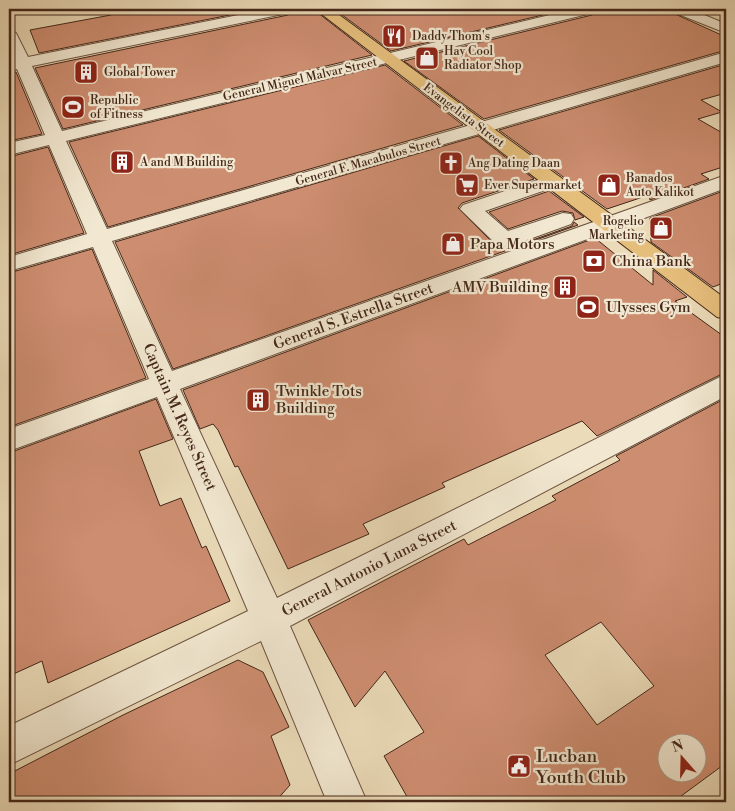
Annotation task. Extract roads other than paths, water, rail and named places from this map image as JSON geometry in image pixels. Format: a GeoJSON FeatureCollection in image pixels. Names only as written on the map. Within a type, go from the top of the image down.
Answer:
{"type":"FeatureCollection","features":[{"type":"Feature","properties":{"kind":"main road","name":"Evangelista Street"},"geometry":{"type":"LineString","coordinates":[[322,9],[726,311]]}},
{"type":"Feature","properties":{"kind":"street"},"geometry":{"type":"LineString","coordinates":[[16,64],[288,9]]}},
{"type":"Feature","properties":{"kind":"street","name":"General Miguel Malvar Street"},"geometry":{"type":"LineString","coordinates":[[9,149],[592,9]]}},
{"type":"Feature","properties":{"kind":"street"},"geometry":{"type":"LineString","coordinates":[[678,9],[726,29]]}},
{"type":"Feature","properties":{"kind":"street","name":"Captain M. Reyes Street"},"geometry":{"type":"LineString","coordinates":[[9,33],[16,64],[56,138],[269,619],[347,802]]}},
{"type":"Feature","properties":{"kind":"street","name":"General F. Macabulos Street"},"geometry":{"type":"LineString","coordinates":[[9,264],[726,57]]}},
{"type":"Feature","properties":{"kind":"street"},"geometry":{"type":"LineString","coordinates":[[553,181],[470,209],[505,240],[600,216]]}},
{"type":"Feature","properties":{"kind":"street","name":"General S. Estrella Street"},"geometry":{"type":"LineString","coordinates":[[9,440],[166,384],[600,216],[726,181]]}},
{"type":"Feature","properties":{"kind":"street","name":"General Antonio Luna Street"},"geometry":{"type":"LineString","coordinates":[[9,746],[269,619],[726,384]]}},
{"type":"Feature","properties":{"kind":"place","name":"Daddy Thom's"},"geometry":{"type":"Point","coordinates":[394,36]}},
{"type":"Feature","properties":{"kind":"place","name":"Hay Cool Radiator Shop"},"geometry":{"type":"Point","coordinates":[427,58]}},
{"type":"Feature","properties":{"kind":"place","name":"Global Tower"},"geometry":{"type":"Point","coordinates":[86,72]}},
{"type":"Feature","properties":{"kind":"place","name":"Republic of Fitness"},"geometry":{"type":"Point","coordinates":[73,107]}},
{"type":"Feature","properties":{"kind":"place","name":"A and M Building"},"geometry":{"type":"Point","coordinates":[122,162]}},
{"type":"Feature","properties":{"kind":"place","name":"Ang Dating Daan"},"geometry":{"type":"Point","coordinates":[451,163]}},
{"type":"Feature","properties":{"kind":"place","name":"Ever Supermarket"},"geometry":{"type":"Point","coordinates":[467,185]}},
{"type":"Feature","properties":{"kind":"place","name":"Banados Auto Kalikot"},"geometry":{"type":"Point","coordinates":[609,185]}},
{"type":"Feature","properties":{"kind":"place","name":"Rogelio Marketing"},"geometry":{"type":"Point","coordinates":[661,228]}},
{"type":"Feature","properties":{"kind":"place","name":"Papa Motors"},"geometry":{"type":"Point","coordinates":[453,244]}},
{"type":"Feature","properties":{"kind":"place","name":"China Bank"},"geometry":{"type":"Point","coordinates":[594,261]}},
{"type":"Feature","properties":{"kind":"place","name":"AMV Building"},"geometry":{"type":"Point","coordinates":[565,287]}},
{"type":"Feature","properties":{"kind":"place","name":"Ulysses Gym"},"geometry":{"type":"Point","coordinates":[588,307]}},
{"type":"Feature","properties":{"kind":"place","name":"Twinkle Tots Building"},"geometry":{"type":"Point","coordinates":[258,400]}},
{"type":"Feature","properties":{"kind":"place","name":"Lucban Youth Club"},"geometry":{"type":"Point","coordinates":[519,766]}}]}
